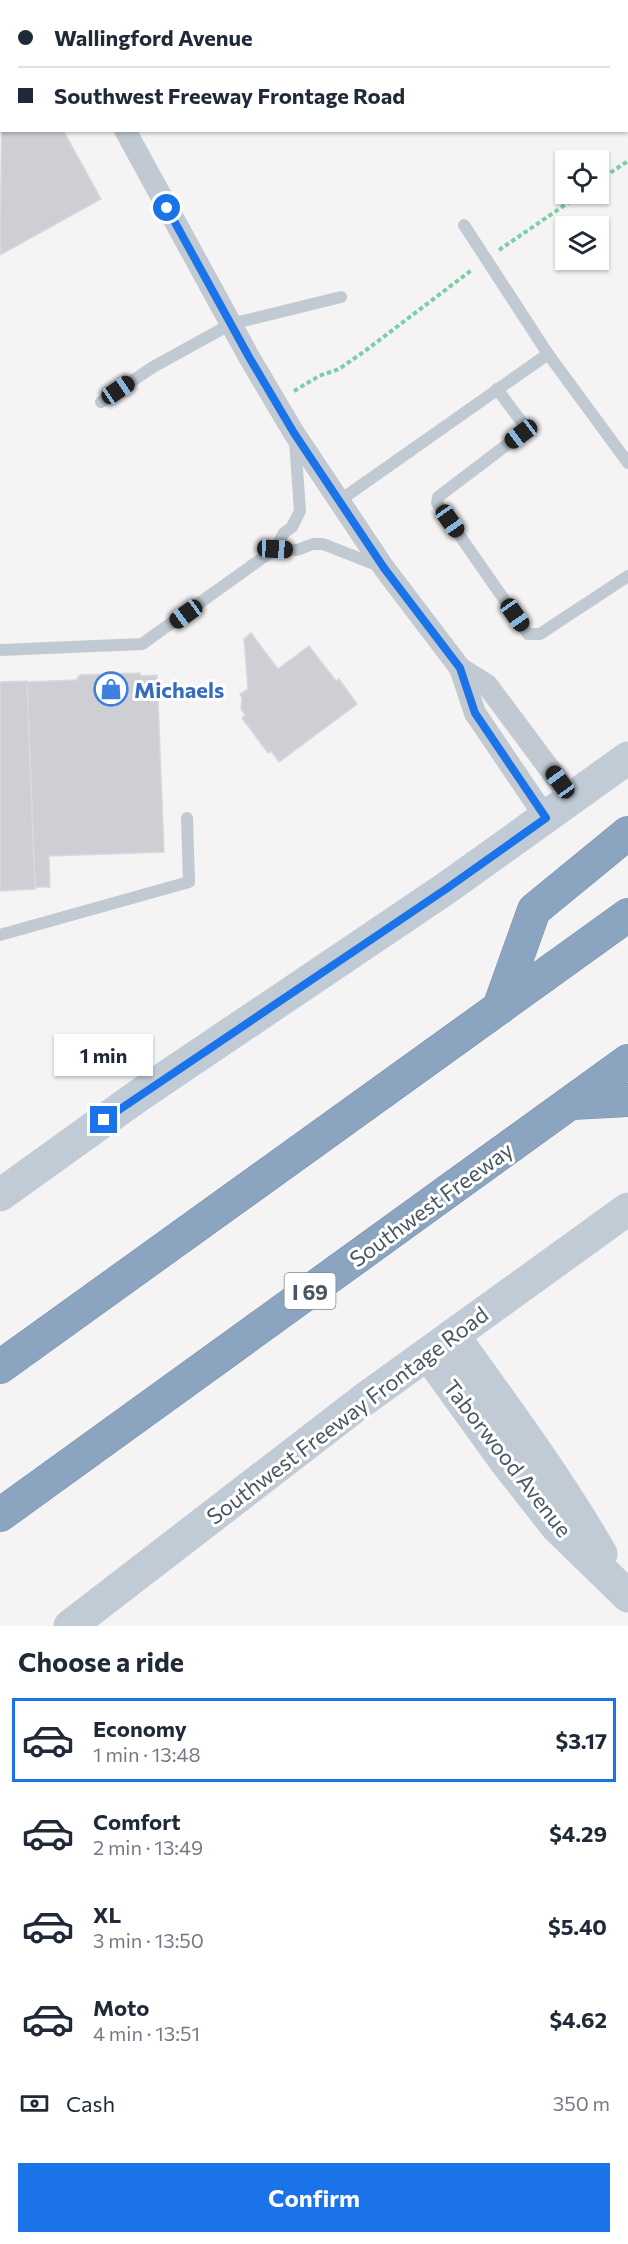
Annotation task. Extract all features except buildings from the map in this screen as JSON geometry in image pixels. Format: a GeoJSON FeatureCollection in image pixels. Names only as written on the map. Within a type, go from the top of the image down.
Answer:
{"type":"FeatureCollection","features":[{"type":"Feature","properties":{"kind":"highway"},"geometry":{"type":"LineString","coordinates":[[499,1008],[534,909],[628,833]]}},
{"type":"Feature","properties":{"kind":"highway"},"geometry":{"type":"LineString","coordinates":[[0,1367],[628,915]]}},
{"type":"Feature","properties":{"kind":"highway","name":"Southwest Freeway"},"geometry":{"type":"LineString","coordinates":[[0,1515],[628,1061]]}},
{"type":"Feature","properties":{"kind":"highway"},"geometry":{"type":"LineString","coordinates":[[571,1103],[628,1100]]}},
{"type":"Feature","properties":{"kind":"main road"},"geometry":{"type":"LineString","coordinates":[[0,1195],[138,1096],[446,889],[628,758]]}},
{"type":"Feature","properties":{"kind":"main road","name":"Southwest Freeway Frontage Road"},"geometry":{"type":"LineString","coordinates":[[70,1626],[313,1438],[628,1209]]}},
{"type":"Feature","properties":{"kind":"main road","name":"Taborwood Avenue"},"geometry":{"type":"LineString","coordinates":[[440,1345],[531,1444],[577,1512],[623,1590]]}},
{"type":"Feature","properties":{"kind":"street"},"geometry":{"type":"LineString","coordinates":[[126,132],[231,324],[294,433],[384,568],[460,668],[475,713],[546,818]]}},
{"type":"Feature","properties":{"kind":"street"},"geometry":{"type":"LineString","coordinates":[[460,668],[488,685],[572,799]]}},
{"type":"Feature","properties":{"kind":"lane"},"geometry":{"type":"LineString","coordinates":[[464,225],[548,354],[628,463]]}},
{"type":"Feature","properties":{"kind":"lane"},"geometry":{"type":"LineString","coordinates":[[101,402],[153,367],[231,324],[341,297]]}},
{"type":"Feature","properties":{"kind":"lane"},"geometry":{"type":"LineString","coordinates":[[339,501],[548,354]]}},
{"type":"Feature","properties":{"kind":"lane"},"geometry":{"type":"LineString","coordinates":[[497,389],[524,424],[521,434],[438,497],[437,503],[528,634],[540,634],[628,576]]}},
{"type":"Feature","properties":{"kind":"lane"},"geometry":{"type":"LineString","coordinates":[[0,650],[142,644],[275,549],[285,533],[292,527],[300,511],[294,433]]}},
{"type":"Feature","properties":{"kind":"lane"},"geometry":{"type":"LineString","coordinates":[[275,549],[297,550],[313,544],[323,544],[384,568]]}},
{"type":"Feature","properties":{"kind":"lane"},"geometry":{"type":"LineString","coordinates":[[0,935],[189,882],[187,818]]}},
{"type":"Feature","properties":{"kind":"path"},"geometry":{"type":"LineString","coordinates":[[609,174],[628,161]]}},
{"type":"Feature","properties":{"kind":"path"},"geometry":{"type":"LineString","coordinates":[[276,403],[319,376],[339,369],[486,259],[566,204]]}},
{"type":"Feature","properties":{"kind":"place","name":"Michaels"},"geometry":{"type":"Point","coordinates":[111,689]}},
{"type":"Feature","properties":{"kind":"route"},"geometry":{"type":"LineString","coordinates":[[104,1120],[446,889],[546,818],[475,713],[460,668],[384,568],[294,433],[249,357],[167,208]]}}]}
